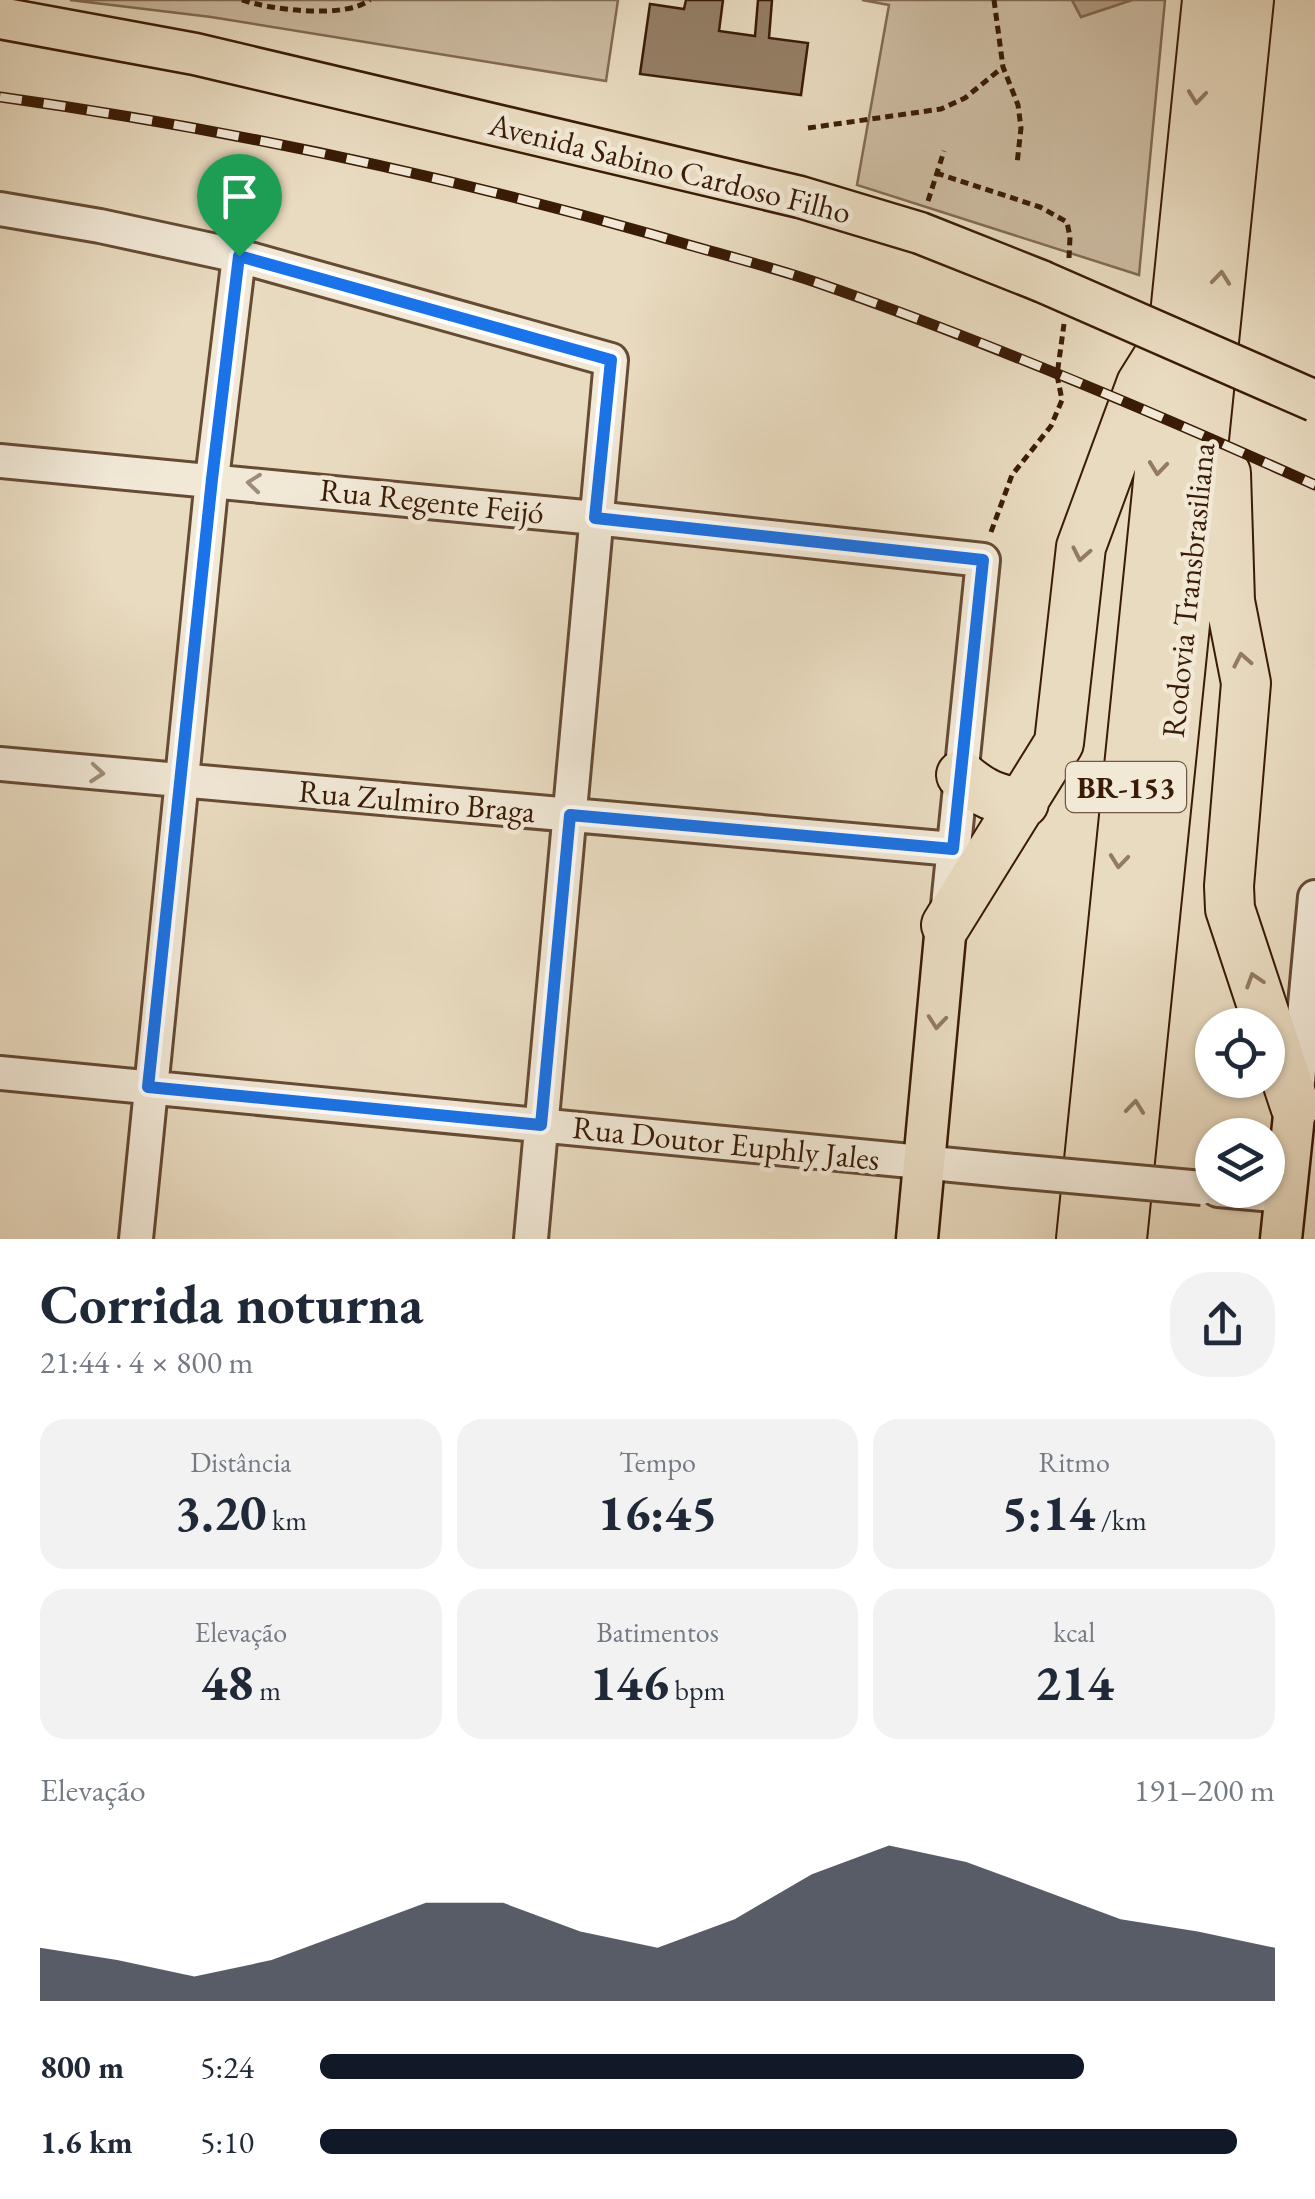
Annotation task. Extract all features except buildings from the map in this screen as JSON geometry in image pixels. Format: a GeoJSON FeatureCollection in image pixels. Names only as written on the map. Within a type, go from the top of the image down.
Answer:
{"type":"FeatureCollection","features":[{"type":"Feature","properties":{"kind":"highway","name":"Rodovia Transbrasiliana"},"geometry":{"type":"LineString","coordinates":[[1081,1239],[1207,0]]}},
{"type":"Feature","properties":{"kind":"highway","name":"Rodovia Transbrasiliana"},"geometry":{"type":"LineString","coordinates":[[1122,1239],[1250,0]]}},
{"type":"Feature","properties":{"kind":"highway"},"geometry":{"type":"LineString","coordinates":[[946,925],[1059,743],[1081,547],[1142,384],[1172,336]]}},
{"type":"Feature","properties":{"kind":"highway"},"geometry":{"type":"LineString","coordinates":[[1209,390],[1225,441],[1230,601],[1246,683],[1228,886],[1230,909],[1295,1106]]}},
{"type":"Feature","properties":{"kind":"highway"},"geometry":{"type":"LineString","coordinates":[[961,774],[978,791],[1000,800],[1024,803]]}},
{"type":"Feature","properties":{"kind":"main road","name":"Avenida Sabino Cardoso Filho"},"geometry":{"type":"LineString","coordinates":[[0,18],[196,54],[800,197],[920,233],[1058,286],[1315,401]]}},
{"type":"Feature","properties":{"kind":"main road"},"geometry":{"type":"LineString","coordinates":[[917,1239],[946,925]]}},
{"type":"Feature","properties":{"kind":"main road"},"geometry":{"type":"LineString","coordinates":[[1285,1196],[1295,1106]]}},
{"type":"Feature","properties":{"kind":"main road"},"geometry":{"type":"LineString","coordinates":[[1281,1239],[1284,1208]]}},
{"type":"Feature","properties":{"kind":"street"},"geometry":{"type":"LineString","coordinates":[[0,209],[239,256],[611,360],[531,1239]]}},
{"type":"Feature","properties":{"kind":"street"},"geometry":{"type":"LineString","coordinates":[[136,1239],[148,1087],[239,256]]}},
{"type":"Feature","properties":{"kind":"street","name":"Rua Regente Feijó"},"geometry":{"type":"LineString","coordinates":[[0,461],[212,479],[983,560]]}},
{"type":"Feature","properties":{"kind":"street"},"geometry":{"type":"LineString","coordinates":[[946,925],[983,560]]}},
{"type":"Feature","properties":{"kind":"street","name":"Rua Zulmiro Braga"},"geometry":{"type":"LineString","coordinates":[[0,764],[953,849]]}},
{"type":"Feature","properties":{"kind":"street"},"geometry":{"type":"LineString","coordinates":[[1295,1106],[1315,897]]}},
{"type":"Feature","properties":{"kind":"street","name":"Rua Doutor Euphly Jales"},"geometry":{"type":"LineString","coordinates":[[0,1073],[1195,1188]]}},
{"type":"Feature","properties":{"kind":"path"},"geometry":{"type":"LineString","coordinates":[[242,0],[322,12],[362,6],[370,0]]}},
{"type":"Feature","properties":{"kind":"path"},"geometry":{"type":"LineString","coordinates":[[994,0],[1003,66],[1020,116],[1016,164]]}},
{"type":"Feature","properties":{"kind":"path"},"geometry":{"type":"LineString","coordinates":[[808,128],[940,109],[965,98],[1003,66]]}},
{"type":"Feature","properties":{"kind":"path"},"geometry":{"type":"LineString","coordinates":[[944,151],[936,173],[1040,207],[1067,222],[1070,238],[1058,286],[1057,375],[1062,400],[1051,426],[1012,475],[996,512],[983,560]]}},
{"type":"Feature","properties":{"kind":"shaded area"},"geometry":{"type":"Polygon","coordinates":[[[70,0],[618,0],[606,81],[211,17],[70,0]]]}},
{"type":"Feature","properties":{"kind":"shaded area"},"geometry":{"type":"Polygon","coordinates":[[[862,0],[1072,0],[1081,17],[1132,0],[1165,0],[1139,275],[857,185],[889,5],[862,0]]]}},
{"type":"Feature","properties":{"kind":"shaded area"},"geometry":{"type":"Polygon","coordinates":[[[1072,0],[1132,0],[1081,17],[1072,0]]]}},
{"type":"Feature","properties":{"kind":"railway"},"geometry":{"type":"LineString","coordinates":[[0,97],[166,123],[414,173],[779,270],[1006,353],[1315,485]]}},
{"type":"Feature","properties":{"kind":"route"},"geometry":{"type":"LineString","coordinates":[[239,256],[611,360],[595,518],[983,560],[953,849],[570,815],[541,1125],[148,1087],[239,256]]}}]}
